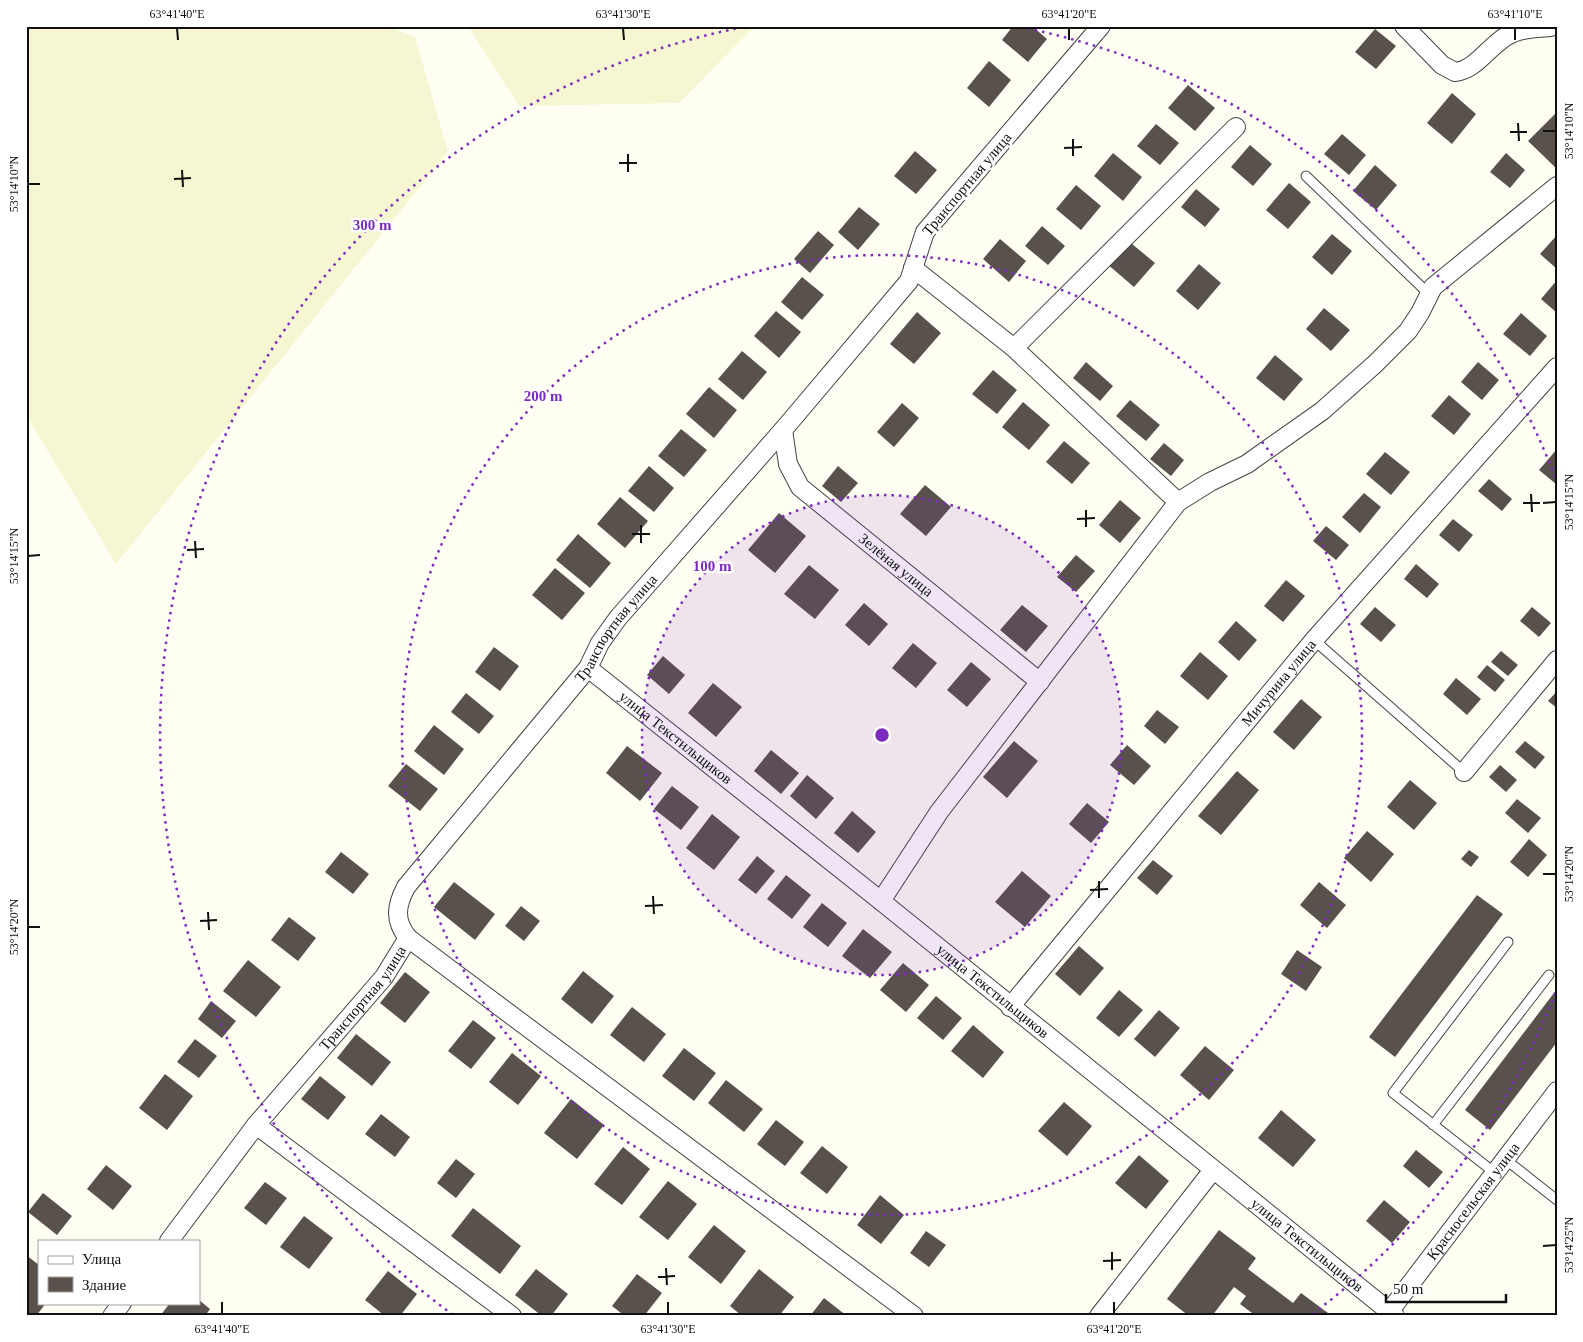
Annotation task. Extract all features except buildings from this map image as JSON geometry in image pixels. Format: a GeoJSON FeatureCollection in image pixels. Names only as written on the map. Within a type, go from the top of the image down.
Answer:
{"type":"FeatureCollection","features":[{"type":"Feature","properties":{"kind":"street","name":"Транспортная улица"},"geometry":{"type":"LineString","coordinates":[[170,1240],[256,1125],[384,977],[408,938],[397,919],[398,903],[406,887],[588,668],[600,643],[618,618],[783,430],[908,281],[925,232],[1101,26]]}},
{"type":"Feature","properties":{"kind":"street"},"geometry":{"type":"LineString","coordinates":[[1404,26],[1442,65],[1455,72],[1466,69],[1496,43],[1512,33],[1553,29]]}},
{"type":"Feature","properties":{"kind":"street"},"geometry":{"type":"LineString","coordinates":[[1014,348],[1236,127]]}},
{"type":"Feature","properties":{"kind":"street"},"geometry":{"type":"LineString","coordinates":[[881,901],[939,812],[1178,502],[1210,482],[1248,464],[1322,411],[1375,364],[1408,331],[1420,314],[1429,294],[1439,282],[1557,186]]}},
{"type":"Feature","properties":{"kind":"street"},"geometry":{"type":"LineString","coordinates":[[914,268],[1014,348],[1178,502]]}},
{"type":"Feature","properties":{"kind":"street","name":"Мичурина улица"},"geometry":{"type":"LineString","coordinates":[[1010,1006],[1314,640],[1557,367]]}},
{"type":"Feature","properties":{"kind":"street","name":"Зелёная улица"},"geometry":{"type":"LineString","coordinates":[[783,430],[788,464],[800,487],[1040,682]]}},
{"type":"Feature","properties":{"kind":"street"},"geometry":{"type":"LineString","coordinates":[[1464,772],[1557,660]]}},
{"type":"Feature","properties":{"kind":"street","name":"улица Текстильщиков"},"geometry":{"type":"LineString","coordinates":[[588,668],[881,901],[1392,1314]]}},
{"type":"Feature","properties":{"kind":"street"},"geometry":{"type":"LineString","coordinates":[[408,938],[914,1316]]}},
{"type":"Feature","properties":{"kind":"street","name":"Красносельская улица"},"geometry":{"type":"LineString","coordinates":[[1392,1314],[1557,1091]]}},
{"type":"Feature","properties":{"kind":"street"},"geometry":{"type":"LineString","coordinates":[[256,1125],[512,1316]]}},
{"type":"Feature","properties":{"kind":"street"},"geometry":{"type":"LineString","coordinates":[[1099,1316],[1213,1170]]}},
{"type":"Feature","properties":{"kind":"lane"},"geometry":{"type":"LineString","coordinates":[[1306,176],[1429,294]]}},
{"type":"Feature","properties":{"kind":"lane"},"geometry":{"type":"LineString","coordinates":[[1314,640],[1464,772]]}},
{"type":"Feature","properties":{"kind":"lane"},"geometry":{"type":"LineString","coordinates":[[1508,942],[1393,1093],[1434,1125],[1557,1200]]}},
{"type":"Feature","properties":{"kind":"lane"},"geometry":{"type":"LineString","coordinates":[[1434,1125],[1549,975]]}},
{"type":"Feature","properties":{"kind":"green space"},"geometry":{"type":"Polygon","coordinates":[[[26,26],[387,26],[415,37],[448,152],[116,564],[26,415],[26,26]]]}},
{"type":"Feature","properties":{"kind":"green space"},"geometry":{"type":"Polygon","coordinates":[[[468,26],[755,26],[679,103],[519,106],[468,26]]]}}]}
